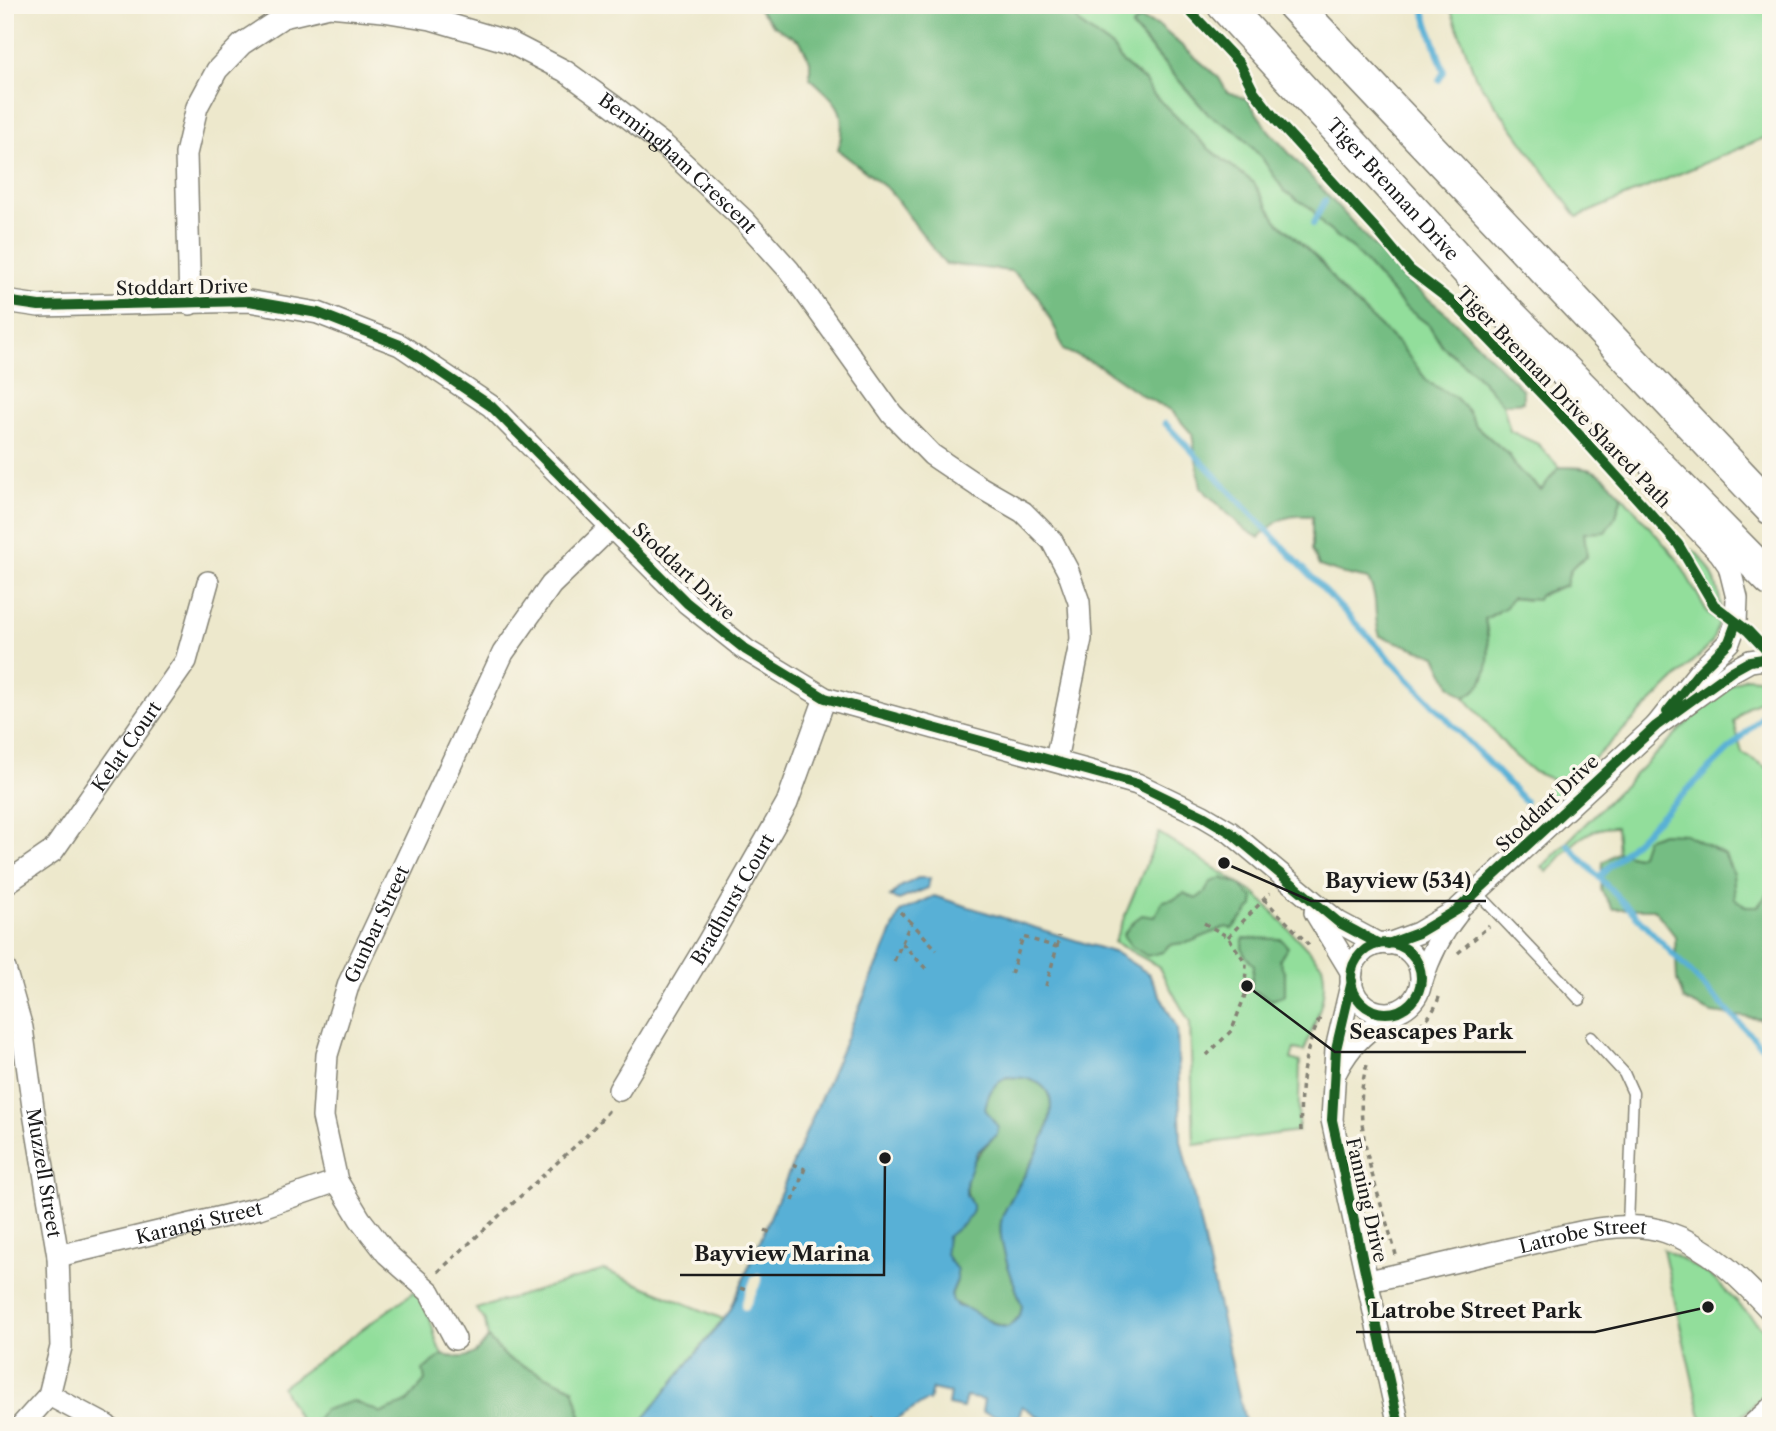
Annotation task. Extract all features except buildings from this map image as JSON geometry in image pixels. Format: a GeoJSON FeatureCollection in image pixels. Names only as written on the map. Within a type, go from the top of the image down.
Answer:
{"type":"FeatureCollection","features":[{"type":"Feature","properties":{"kind":"main road","name":"Tiger Brennan Drive"},"geometry":{"type":"LineString","coordinates":[[1224,5],[1494,299],[1771,580]]}},
{"type":"Feature","properties":{"kind":"main road"},"geometry":{"type":"LineString","coordinates":[[1294,5],[1771,508]]}},
{"type":"Feature","properties":{"kind":"street","name":"Bermingham Crescent"},"geometry":{"type":"LineString","coordinates":[[190,304],[186,154],[197,107],[217,71],[242,44],[283,17],[329,6],[431,19],[509,42],[565,71],[665,146],[744,220],[789,270],[892,414],[932,455],[1023,512],[1052,541],[1068,571],[1079,602],[1082,639],[1056,760]]}},
{"type":"Feature","properties":{"kind":"street","name":"Stoddart Drive"},"geometry":{"type":"LineString","coordinates":[[1494,299],[1595,423],[1720,553],[1734,578],[1737,597],[1736,623],[1729,642],[1699,672],[1656,726]]}},
{"type":"Feature","properties":{"kind":"street","name":"Stoddart Drive"},"geometry":{"type":"LineString","coordinates":[[5,300],[39,306],[249,301],[318,313],[400,345],[491,406],[687,603],[746,650],[825,698],[1137,784],[1230,832],[1338,922],[1384,944],[1412,936],[1440,921],[1477,892],[1656,726],[1732,671],[1750,661],[1771,658]]}},
{"type":"Feature","properties":{"kind":"street","name":"Gunbar Street"},"geometry":{"type":"LineString","coordinates":[[455,1339],[430,1292],[387,1254],[360,1219],[337,1181],[323,1117],[327,1055],[349,983],[503,653],[551,585],[611,527]]}},
{"type":"Feature","properties":{"kind":"street","name":"Kelat Court"},"geometry":{"type":"LineString","coordinates":[[5,884],[53,851],[186,661],[208,582]]}},
{"type":"Feature","properties":{"kind":"street","name":"Bradhurst Court"},"geometry":{"type":"LineString","coordinates":[[619,1090],[787,803],[825,698]]}},
{"type":"Feature","properties":{"kind":"street","name":"Stoddart Drive"},"geometry":{"type":"LineString","coordinates":[[1292,884],[1327,927],[1352,977]]}},
{"type":"Feature","properties":{"kind":"street","name":"Stoddart Drive"},"geometry":{"type":"LineString","coordinates":[[1431,984],[1429,959],[1444,932],[1477,892]]}},
{"type":"Feature","properties":{"kind":"street"},"geometry":{"type":"LineString","coordinates":[[1384,944],[1401,946],[1414,957],[1431,984],[1416,998],[1402,1021],[1367,1007],[1355,995],[1352,977],[1354,964],[1362,953],[1384,944]]}},
{"type":"Feature","properties":{"kind":"street","name":"Muzzell Street"},"geometry":{"type":"LineString","coordinates":[[5,969],[22,1028],[58,1256],[61,1347],[50,1395]]}},
{"type":"Feature","properties":{"kind":"street","name":"Fanning Drive"},"geometry":{"type":"LineString","coordinates":[[1352,977],[1340,1027],[1332,1088],[1334,1138],[1369,1281],[1399,1426]]}},
{"type":"Feature","properties":{"kind":"street","name":"Fanning Drive"},"geometry":{"type":"LineString","coordinates":[[1332,1088],[1341,1061],[1357,1038],[1375,1024],[1402,1021]]}},
{"type":"Feature","properties":{"kind":"street","name":"Karangi Street"},"geometry":{"type":"LineString","coordinates":[[58,1256],[259,1208],[337,1181]]}},
{"type":"Feature","properties":{"kind":"street","name":"Latrobe Street"},"geometry":{"type":"LineString","coordinates":[[1369,1281],[1556,1239],[1637,1226],[1663,1231],[1696,1245],[1721,1263],[1771,1311]]}},
{"type":"Feature","properties":{"kind":"street"},"geometry":{"type":"LineString","coordinates":[[21,1426],[50,1395],[107,1426]]}},
{"type":"Feature","properties":{"kind":"street"},"geometry":{"type":"LineString","coordinates":[[1751,1426],[1771,1408]]}},
{"type":"Feature","properties":{"kind":"lane"},"geometry":{"type":"LineString","coordinates":[[1477,892],[1580,1000]]}},
{"type":"Feature","properties":{"kind":"lane"},"geometry":{"type":"LineString","coordinates":[[1591,1037],[1624,1073],[1633,1093],[1628,1226]]}},
{"type":"Feature","properties":{"kind":"path"},"geometry":{"type":"LineString","coordinates":[[1228,937],[1264,899],[1292,884]]}},
{"type":"Feature","properties":{"kind":"path"},"geometry":{"type":"LineString","coordinates":[[1264,899],[1310,946]]}},
{"type":"Feature","properties":{"kind":"path"},"geometry":{"type":"LineString","coordinates":[[900,912],[937,950]]}},
{"type":"Feature","properties":{"kind":"path"},"geometry":{"type":"LineString","coordinates":[[1453,957],[1500,916]]}},
{"type":"Feature","properties":{"kind":"path"},"geometry":{"type":"LineString","coordinates":[[894,961],[911,922]]}},
{"type":"Feature","properties":{"kind":"path"},"geometry":{"type":"LineString","coordinates":[[1204,923],[1228,937],[1246,963],[1245,995],[1232,1030],[1206,1055]]}},
{"type":"Feature","properties":{"kind":"path"},"geometry":{"type":"LineString","coordinates":[[1046,986],[1059,936]]}},
{"type":"Feature","properties":{"kind":"path"},"geometry":{"type":"LineString","coordinates":[[1011,974],[1023,937],[1057,947]]}},
{"type":"Feature","properties":{"kind":"path"},"geometry":{"type":"LineString","coordinates":[[902,943],[928,971]]}},
{"type":"Feature","properties":{"kind":"path"},"geometry":{"type":"LineString","coordinates":[[1402,1021],[1417,1026],[1430,1016],[1431,984]]}},
{"type":"Feature","properties":{"kind":"path"},"geometry":{"type":"LineString","coordinates":[[1301,1130],[1302,1071],[1310,1040],[1324,1011]]}},
{"type":"Feature","properties":{"kind":"path"},"geometry":{"type":"LineString","coordinates":[[1367,1063],[1360,1096],[1362,1122],[1379,1205],[1390,1232],[1401,1274]]}},
{"type":"Feature","properties":{"kind":"path"},"geometry":{"type":"LineString","coordinates":[[423,1285],[586,1136],[610,1111],[619,1090]]}},
{"type":"Feature","properties":{"kind":"path"},"geometry":{"type":"LineString","coordinates":[[793,1164],[805,1167],[793,1201]]}},
{"type":"Feature","properties":{"kind":"path"},"geometry":{"type":"LineString","coordinates":[[765,1230],[771,1233]]}},
{"type":"Feature","properties":{"kind":"path"},"geometry":{"type":"LineString","coordinates":[[740,1288],[749,1291]]}},
{"type":"Feature","properties":{"kind":"path"},"geometry":{"type":"LineString","coordinates":[[872,1419],[876,1426]]}},
{"type":"Feature","properties":{"kind":"green space"},"geometry":{"type":"Polygon","coordinates":[[[755,5],[1067,5],[1080,24],[1113,48],[1122,62],[1145,81],[1152,93],[1209,149],[1254,183],[1276,220],[1321,262],[1341,290],[1400,345],[1428,382],[1456,398],[1468,411],[1476,426],[1509,455],[1517,469],[1541,490],[1559,467],[1595,472],[1622,495],[1616,516],[1605,532],[1584,533],[1587,557],[1572,568],[1566,585],[1540,594],[1537,600],[1512,598],[1506,607],[1485,619],[1488,664],[1481,684],[1464,697],[1450,685],[1436,656],[1380,636],[1374,594],[1368,579],[1319,566],[1312,550],[1312,516],[1283,519],[1259,538],[1243,528],[1201,488],[1192,434],[1171,410],[1143,396],[1098,365],[1063,350],[1057,332],[1036,293],[1011,271],[945,264],[889,190],[838,150],[842,126],[839,109],[810,78],[810,61],[800,41],[774,26],[755,5]]]}},
{"type":"Feature","properties":{"kind":"green space"},"geometry":{"type":"Polygon","coordinates":[[[1067,5],[1127,5],[1140,19],[1132,27],[1208,114],[1239,133],[1262,158],[1285,192],[1311,208],[1324,226],[1354,250],[1405,307],[1429,325],[1442,346],[1476,374],[1503,404],[1510,431],[1538,444],[1559,467],[1542,490],[1517,469],[1509,455],[1476,426],[1468,411],[1456,398],[1428,382],[1400,345],[1341,290],[1321,262],[1276,220],[1254,183],[1209,149],[1152,93],[1145,81],[1122,62],[1113,48],[1080,24],[1067,5]]]}},
{"type":"Feature","properties":{"kind":"green space"},"geometry":{"type":"Polygon","coordinates":[[[1449,5],[1771,5],[1771,135],[1577,217],[1476,78],[1449,5]]]}},
{"type":"Feature","properties":{"kind":"green space"},"geometry":{"type":"Polygon","coordinates":[[[1140,19],[1159,26],[1219,78],[1227,92],[1247,99],[1269,131],[1405,280],[1447,314],[1523,390],[1523,402],[1503,404],[1476,374],[1442,346],[1429,325],[1405,307],[1354,250],[1324,226],[1311,208],[1285,192],[1262,158],[1239,133],[1208,114],[1132,26],[1140,19]]]}},
{"type":"Feature","properties":{"kind":"green space"},"geometry":{"type":"Polygon","coordinates":[[[1622,495],[1678,560],[1708,613],[1719,622],[1707,648],[1516,835],[1511,829],[1553,780],[1534,772],[1513,754],[1464,697],[1480,684],[1488,664],[1485,619],[1497,613],[1512,598],[1528,600],[1566,585],[1572,568],[1587,557],[1584,533],[1616,516],[1622,495]]]}},
{"type":"Feature","properties":{"kind":"green space"},"geometry":{"type":"Polygon","coordinates":[[[1693,550],[1713,575],[1721,607],[1686,553],[1693,550]]]}},
{"type":"Feature","properties":{"kind":"green space"},"geometry":{"type":"Polygon","coordinates":[[[1746,677],[1767,679],[1771,682],[1771,707],[1760,701],[1748,706],[1734,722],[1742,753],[1771,770],[1770,891],[1758,906],[1746,906],[1735,899],[1733,874],[1725,855],[1685,834],[1636,857],[1618,852],[1616,827],[1605,828],[1577,841],[1547,872],[1542,867],[1706,704],[1730,685],[1746,677]]]}},
{"type":"Feature","properties":{"kind":"green space"},"geometry":{"type":"Polygon","coordinates":[[[1159,833],[1257,895],[1322,965],[1324,987],[1320,1009],[1304,1051],[1294,1049],[1291,1059],[1300,1062],[1298,1131],[1194,1145],[1190,1023],[1158,966],[1114,942],[1159,833]]]}},
{"type":"Feature","properties":{"kind":"green space"},"geometry":{"type":"Polygon","coordinates":[[[1662,833],[1685,834],[1725,855],[1733,874],[1735,899],[1746,906],[1758,906],[1770,891],[1771,872],[1771,1034],[1760,1019],[1712,1013],[1684,1000],[1677,980],[1675,936],[1654,909],[1613,909],[1601,890],[1603,862],[1618,852],[1636,857],[1641,854],[1646,839],[1662,833]]]}},
{"type":"Feature","properties":{"kind":"green space"},"geometry":{"type":"Polygon","coordinates":[[[1222,878],[1241,885],[1254,897],[1253,906],[1232,929],[1226,927],[1190,942],[1169,945],[1163,952],[1147,956],[1131,946],[1123,935],[1142,915],[1154,917],[1163,901],[1184,893],[1196,899],[1205,892],[1211,882],[1222,878]]]}},
{"type":"Feature","properties":{"kind":"green space"},"geometry":{"type":"Polygon","coordinates":[[[1244,938],[1281,939],[1288,947],[1279,960],[1285,974],[1285,995],[1272,1000],[1251,989],[1254,965],[1242,950],[1244,938]]]}},
{"type":"Feature","properties":{"kind":"green space"},"geometry":{"type":"Polygon","coordinates":[[[1007,1077],[1028,1079],[1045,1088],[1051,1103],[1049,1122],[1041,1143],[1002,1218],[1003,1249],[1022,1306],[1020,1316],[1008,1327],[978,1315],[952,1300],[957,1274],[955,1267],[947,1261],[945,1250],[947,1236],[964,1223],[972,1205],[966,1185],[971,1166],[982,1149],[997,1134],[997,1127],[985,1109],[988,1099],[994,1086],[1007,1077]]]}},
{"type":"Feature","properties":{"kind":"green space"},"geometry":{"type":"Polygon","coordinates":[[[1663,1249],[1711,1276],[1771,1337],[1771,1388],[1731,1426],[1703,1426],[1663,1249]]]}},
{"type":"Feature","properties":{"kind":"green space"},"geometry":{"type":"Polygon","coordinates":[[[604,1270],[723,1319],[638,1426],[584,1426],[573,1389],[508,1359],[488,1338],[485,1321],[476,1309],[604,1270]]]}},
{"type":"Feature","properties":{"kind":"green space"},"geometry":{"type":"Polygon","coordinates":[[[415,1291],[426,1307],[442,1355],[424,1370],[426,1381],[407,1402],[382,1413],[324,1410],[312,1426],[303,1426],[282,1387],[415,1291]]]}},
{"type":"Feature","properties":{"kind":"green space"},"geometry":{"type":"Polygon","coordinates":[[[488,1338],[508,1359],[573,1388],[584,1426],[312,1426],[324,1410],[353,1401],[382,1413],[407,1402],[425,1381],[423,1370],[442,1355],[469,1356],[488,1338]]]}},
{"type":"Feature","properties":{"kind":"water"},"geometry":{"type":"Polygon","coordinates":[[[918,878],[930,878],[928,888],[899,900],[890,897],[900,887],[918,878]]]}},
{"type":"Feature","properties":{"kind":"water"},"geometry":{"type":"Polygon","coordinates":[[[934,896],[1116,953],[1149,974],[1177,1028],[1181,1140],[1246,1426],[1046,1426],[1048,1423],[1022,1406],[1018,1422],[982,1412],[984,1400],[966,1397],[963,1408],[948,1405],[950,1393],[932,1389],[929,1401],[886,1426],[638,1426],[730,1311],[900,912],[934,896]],[[1007,1077],[992,1090],[985,1109],[998,1127],[997,1134],[977,1152],[966,1183],[966,1194],[972,1205],[972,1213],[947,1237],[946,1252],[957,1270],[957,1280],[951,1294],[957,1306],[968,1309],[998,1326],[1008,1327],[1020,1316],[1022,1306],[1003,1249],[1002,1218],[1041,1143],[1049,1122],[1051,1103],[1045,1088],[1028,1079],[1007,1077]]]}},
{"type":"Feature","properties":{"kind":"pier"},"geometry":{"type":"Polygon","coordinates":[[[752,1276],[762,1276],[762,1281],[748,1309],[742,1309],[741,1304],[752,1276]]]}},
{"type":"Feature","properties":{"kind":"waterway"},"geometry":{"type":"LineString","coordinates":[[1422,5],[1444,72],[1439,80]]}},
{"type":"Feature","properties":{"kind":"waterway"},"geometry":{"type":"LineString","coordinates":[[1313,224],[1325,201]]}},
{"type":"Feature","properties":{"kind":"waterway"},"geometry":{"type":"LineString","coordinates":[[1165,423],[1525,801]]}},
{"type":"Feature","properties":{"kind":"waterway"},"geometry":{"type":"LineString","coordinates":[[1599,877],[1771,708]]}},
{"type":"Feature","properties":{"kind":"waterway"},"geometry":{"type":"LineString","coordinates":[[1568,845],[1771,1056]]}},
{"type":"Feature","properties":{"kind":"cycle path","name":"Tiger Brennan Drive Shared Path"},"geometry":{"type":"LineString","coordinates":[[1184,5],[1240,64],[1253,90],[1277,121],[1410,270],[1456,305],[1555,408],[1678,544],[1714,605],[1748,631],[1767,651],[1771,661]]}},
{"type":"Feature","properties":{"kind":"cycle path"},"geometry":{"type":"LineString","coordinates":[[5,301],[39,306],[249,301],[318,313],[400,345],[491,406],[687,603],[746,650],[825,698],[1137,784],[1230,832],[1338,922],[1379,944]]}},
{"type":"Feature","properties":{"kind":"cycle path"},"geometry":{"type":"LineString","coordinates":[[1667,712],[1699,672],[1729,642],[1736,623]]}},
{"type":"Feature","properties":{"kind":"cycle path"},"geometry":{"type":"LineString","coordinates":[[1388,944],[1418,933],[1457,910],[1656,726],[1732,671],[1750,661],[1770,658]]}},
{"type":"Feature","properties":{"kind":"cycle path"},"geometry":{"type":"LineString","coordinates":[[1386,943],[1411,953],[1421,978],[1411,1003],[1386,1013],[1361,1003],[1351,978],[1361,953],[1386,943]]}},
{"type":"Feature","properties":{"kind":"cycle path"},"geometry":{"type":"LineString","coordinates":[[1352,981],[1336,1049],[1332,1120],[1399,1426]]}},
{"type":"Feature","properties":{"kind":"place","name":"Bayview (534)"},"geometry":{"type":"Point","coordinates":[1224,863]}},
{"type":"Feature","properties":{"kind":"place","name":"Seascapes Park"},"geometry":{"type":"Point","coordinates":[1247,986]}},
{"type":"Feature","properties":{"kind":"place","name":"Bayview Marina"},"geometry":{"type":"Point","coordinates":[885,1158]}},
{"type":"Feature","properties":{"kind":"place","name":"Latrobe Street Park"},"geometry":{"type":"Point","coordinates":[1708,1307]}}]}
